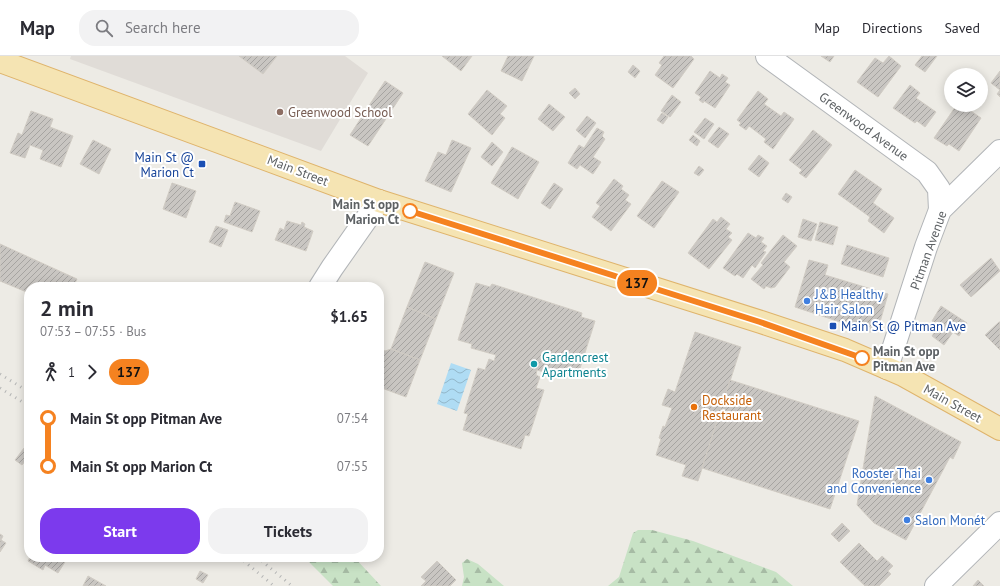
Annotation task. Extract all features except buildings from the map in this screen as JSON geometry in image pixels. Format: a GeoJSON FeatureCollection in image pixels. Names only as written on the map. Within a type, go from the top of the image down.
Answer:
{"type":"FeatureCollection","features":[{"type":"Feature","properties":{"kind":"main road","name":"Main Street"},"geometry":{"type":"LineString","coordinates":[[0,61],[379,201],[808,337],[887,368],[998,424]]}},
{"type":"Feature","properties":{"kind":"street","name":"Greenwood Avenue"},"geometry":{"type":"LineString","coordinates":[[767,56],[927,172],[939,189],[940,210]]}},
{"type":"Feature","properties":{"kind":"street","name":"Pitman Avenue"},"geometry":{"type":"LineString","coordinates":[[887,368],[926,247],[940,210],[955,193],[1000,151]]}},
{"type":"Feature","properties":{"kind":"street"},"geometry":{"type":"LineString","coordinates":[[323,282],[379,201]]}},
{"type":"Feature","properties":{"kind":"street"},"geometry":{"type":"LineString","coordinates":[[936,586],[1000,523]]}},
{"type":"Feature","properties":{"kind":"shaded area","name":"Greenwood School"},"geometry":{"type":"Polygon","coordinates":[[[71,56],[345,56],[368,73],[321,151],[70,59],[71,56]]]}},
{"type":"Feature","properties":{"kind":"green space"},"geometry":{"type":"Polygon","coordinates":[[[638,530],[652,530],[693,541],[776,572],[793,586],[608,586],[619,577],[633,533],[638,530]]]}},
{"type":"Feature","properties":{"kind":"green space"},"geometry":{"type":"Polygon","coordinates":[[[467,559],[478,564],[504,586],[462,586],[464,577],[462,563],[467,559]]]}},
{"type":"Feature","properties":{"kind":"green space"},"geometry":{"type":"Polygon","coordinates":[[[309,562],[359,562],[381,586],[333,586],[309,562]]]}},
{"type":"Feature","properties":{"kind":"water"},"geometry":{"type":"Polygon","coordinates":[[[451,363],[471,370],[457,411],[437,404],[451,363]]]}},
{"type":"Feature","properties":{"kind":"railway"},"geometry":{"type":"LineString","coordinates":[[0,374],[24,389]]}},
{"type":"Feature","properties":{"kind":"railway"},"geometry":{"type":"LineString","coordinates":[[0,388],[24,403]]}},
{"type":"Feature","properties":{"kind":"railway"},"geometry":{"type":"LineString","coordinates":[[245,562],[274,586]]}},
{"type":"Feature","properties":{"kind":"railway"},"geometry":{"type":"LineString","coordinates":[[263,562],[292,586]]}},
{"type":"Feature","properties":{"kind":"bus line","name":"137"},"geometry":{"type":"LineString","coordinates":[[410,211],[808,337],[845,350],[862,358]]}},
{"type":"Feature","properties":{"kind":"place","name":"Greenwood School"},"geometry":{"type":"Point","coordinates":[280,112]}},
{"type":"Feature","properties":{"kind":"place","name":"Main St @ Marion Ct"},"geometry":{"type":"Point","coordinates":[202,164]}},
{"type":"Feature","properties":{"kind":"place","name":"Main St opp Marion Ct"},"geometry":{"type":"Point","coordinates":[410,211]}},
{"type":"Feature","properties":{"kind":"place","name":"J&B Healthy Hair Salon"},"geometry":{"type":"Point","coordinates":[807,301]}},
{"type":"Feature","properties":{"kind":"place","name":"Main St @ Pitman Ave"},"geometry":{"type":"Point","coordinates":[833,326]}},
{"type":"Feature","properties":{"kind":"place","name":"Main St opp Pitman Ave"},"geometry":{"type":"Point","coordinates":[862,358]}},
{"type":"Feature","properties":{"kind":"place","name":"Gardencrest Apartments"},"geometry":{"type":"Point","coordinates":[534,364]}},
{"type":"Feature","properties":{"kind":"place","name":"Dockside Restaurant"},"geometry":{"type":"Point","coordinates":[694,407]}},
{"type":"Feature","properties":{"kind":"place","name":"Rooster Thai and Convenience"},"geometry":{"type":"Point","coordinates":[929,480]}},
{"type":"Feature","properties":{"kind":"place","name":"Salon Monét"},"geometry":{"type":"Point","coordinates":[907,520]}}]}
